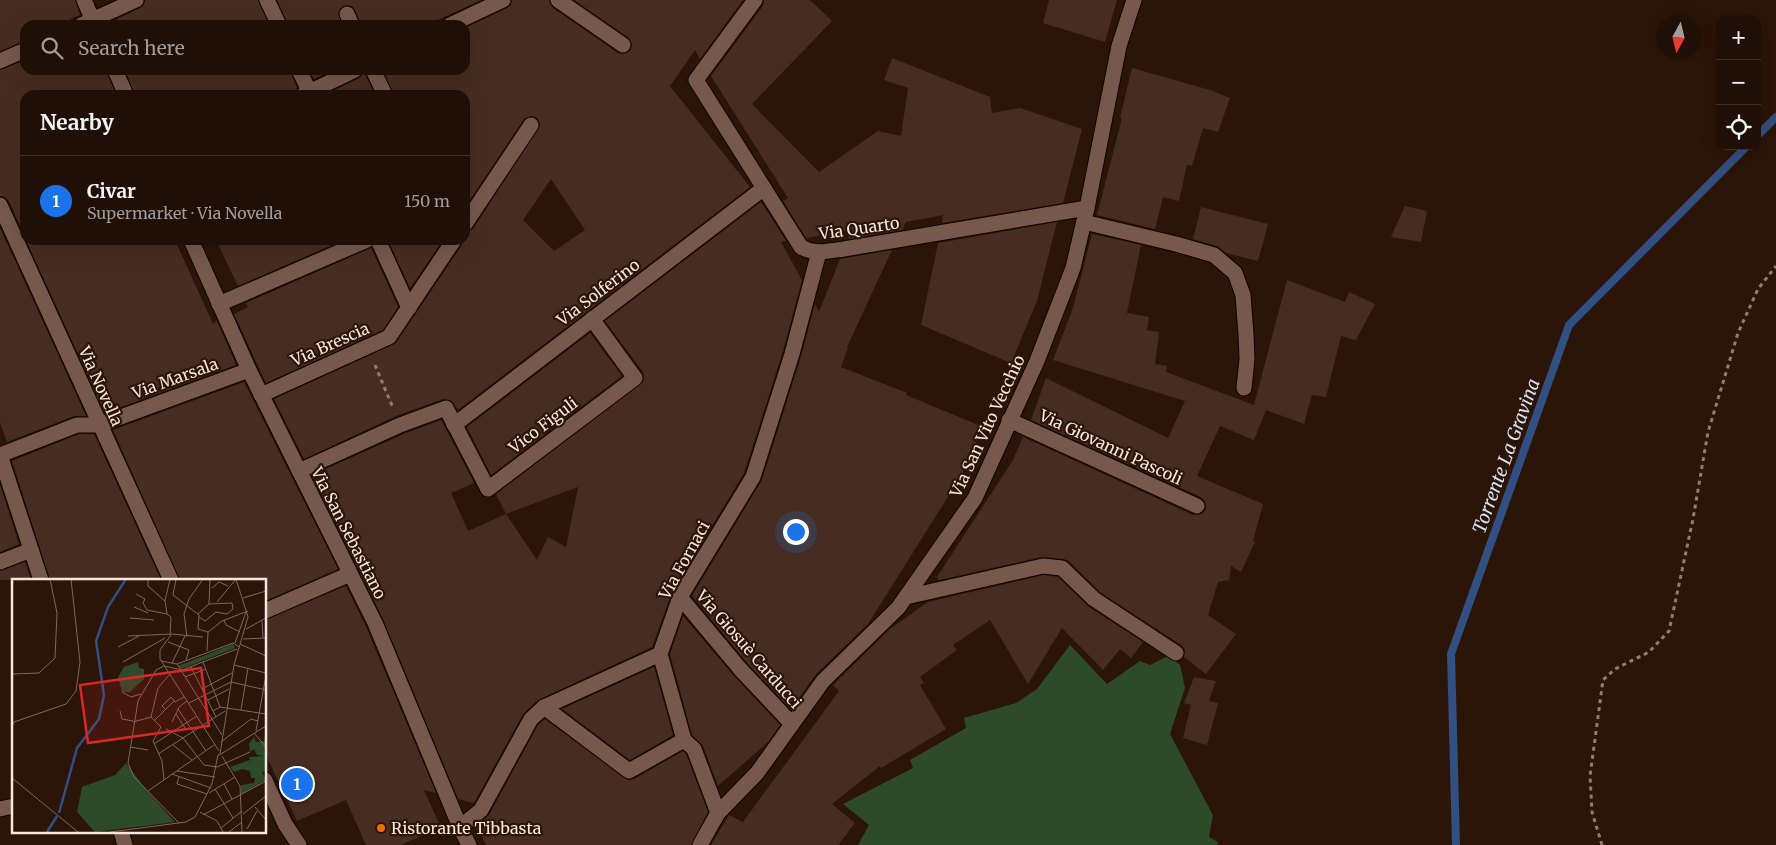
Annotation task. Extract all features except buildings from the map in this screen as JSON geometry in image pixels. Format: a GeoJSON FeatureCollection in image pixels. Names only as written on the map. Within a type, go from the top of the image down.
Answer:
{"type":"FeatureCollection","features":[{"type":"Feature","properties":{"kind":"street"},"geometry":{"type":"LineString","coordinates":[[84,0],[88,20]]}},
{"type":"Feature","properties":{"kind":"street"},"geometry":{"type":"LineString","coordinates":[[95,20],[136,0]]}},
{"type":"Feature","properties":{"kind":"street"},"geometry":{"type":"LineString","coordinates":[[267,0],[276,20]]}},
{"type":"Feature","properties":{"kind":"street"},"geometry":{"type":"LineString","coordinates":[[461,20],[503,0]]}},
{"type":"Feature","properties":{"kind":"street"},"geometry":{"type":"LineString","coordinates":[[558,0],[623,45]]}},
{"type":"Feature","properties":{"kind":"street","name":"Via Quarto"},"geometry":{"type":"LineString","coordinates":[[756,0],[696,80],[801,247],[808,251],[819,252],[1085,215]]}},
{"type":"Feature","properties":{"kind":"street","name":"Via San Vito Vecchio"},"geometry":{"type":"LineString","coordinates":[[700,845],[718,813],[757,773],[823,681],[898,608],[975,498],[1036,361],[1073,268],[1119,46],[1134,0]]}},
{"type":"Feature","properties":{"kind":"street"},"geometry":{"type":"LineString","coordinates":[[0,61],[20,52]]}},
{"type":"Feature","properties":{"kind":"street"},"geometry":{"type":"LineString","coordinates":[[117,75],[124,90]]}},
{"type":"Feature","properties":{"kind":"street"},"geometry":{"type":"LineString","coordinates":[[301,75],[306,90]]}},
{"type":"Feature","properties":{"kind":"street"},"geometry":{"type":"LineString","coordinates":[[316,90],[345,75]]}},
{"type":"Feature","properties":{"kind":"street"},"geometry":{"type":"LineString","coordinates":[[375,75],[382,90]]}},
{"type":"Feature","properties":{"kind":"street"},"geometry":{"type":"LineString","coordinates":[[470,217],[531,126]]}},
{"type":"Feature","properties":{"kind":"street","name":"Via Solferino"},"geometry":{"type":"LineString","coordinates":[[454,424],[764,188]]}},
{"type":"Feature","properties":{"kind":"street","name":"Via Novella"},"geometry":{"type":"LineString","coordinates":[[0,205],[171,579]]}},
{"type":"Feature","properties":{"kind":"street"},"geometry":{"type":"LineString","coordinates":[[1085,215],[1214,255],[1235,272],[1243,295],[1246,324],[1247,359],[1244,388]]}},
{"type":"Feature","properties":{"kind":"street","name":"Via San Sebastiano"},"geometry":{"type":"LineString","coordinates":[[193,245],[261,395],[375,623],[469,845]]}},
{"type":"Feature","properties":{"kind":"street"},"geometry":{"type":"LineString","coordinates":[[219,304],[356,245]]}},
{"type":"Feature","properties":{"kind":"street"},"geometry":{"type":"LineString","coordinates":[[380,245],[409,308]]}},
{"type":"Feature","properties":{"kind":"street","name":"Via Brescia"},"geometry":{"type":"LineString","coordinates":[[261,395],[389,337],[450,245]]}},
{"type":"Feature","properties":{"kind":"street","name":"Via Fornaci"},"geometry":{"type":"LineString","coordinates":[[660,654],[680,597],[753,477],[792,354],[819,252]]}},
{"type":"Feature","properties":{"kind":"street","name":"Vico Figuli"},"geometry":{"type":"LineString","coordinates":[[400,425],[446,408],[488,489],[635,378],[592,319]]}},
{"type":"Feature","properties":{"kind":"street","name":"Via Marsala"},"geometry":{"type":"LineString","coordinates":[[0,455],[77,425],[99,425],[249,370]]}},
{"type":"Feature","properties":{"kind":"street","name":"Via Giovanni Pascoli"},"geometry":{"type":"LineString","coordinates":[[1010,420],[1197,506]]}},
{"type":"Feature","properties":{"kind":"street"},"geometry":{"type":"LineString","coordinates":[[299,471],[400,425]]}},
{"type":"Feature","properties":{"kind":"street"},"geometry":{"type":"LineString","coordinates":[[0,455],[41,579]]}},
{"type":"Feature","properties":{"kind":"street"},"geometry":{"type":"LineString","coordinates":[[0,562],[31,550]]}},
{"type":"Feature","properties":{"kind":"street"},"geometry":{"type":"LineString","coordinates":[[906,597],[1043,566],[1062,568],[1094,598],[1176,653]]}},
{"type":"Feature","properties":{"kind":"street"},"geometry":{"type":"LineString","coordinates":[[266,610],[350,574]]}},
{"type":"Feature","properties":{"kind":"street","name":"Via Giosuè Carducci"},"geometry":{"type":"LineString","coordinates":[[680,597],[740,670],[792,724]]}},
{"type":"Feature","properties":{"kind":"street"},"geometry":{"type":"LineString","coordinates":[[460,827],[481,810],[531,719],[544,707],[660,654],[684,740],[694,749],[718,813]]}},
{"type":"Feature","properties":{"kind":"street"},"geometry":{"type":"LineString","coordinates":[[544,707],[629,771],[684,740]]}},
{"type":"Feature","properties":{"kind":"street"},"geometry":{"type":"LineString","coordinates":[[266,782],[285,824],[299,845]]}},
{"type":"Feature","properties":{"kind":"street"},"geometry":{"type":"LineString","coordinates":[[121,832],[125,845]]}},
{"type":"Feature","properties":{"kind":"path"},"geometry":{"type":"LineString","coordinates":[[1602,845],[1592,812],[1590,776],[1603,680],[1615,669],[1649,652],[1669,631],[1693,520],[1708,432],[1738,333],[1758,289],[1776,266]]}},
{"type":"Feature","properties":{"kind":"path"},"geometry":{"type":"LineString","coordinates":[[367,347],[400,425]]}},
{"type":"Feature","properties":{"kind":"green space"},"geometry":{"type":"Polygon","coordinates":[[[1070,645],[1107,684],[1140,661],[1150,665],[1168,656],[1180,665],[1185,688],[1170,734],[1213,815],[1209,837],[1218,842],[1217,845],[858,845],[869,825],[843,804],[913,768],[910,760],[966,728],[964,718],[1016,703],[1037,689],[1070,645]]]}},
{"type":"Feature","properties":{"kind":"waterway","name":"Torrente La Gravina"},"geometry":{"type":"LineString","coordinates":[[1761,132],[1776,117]]}},
{"type":"Feature","properties":{"kind":"waterway","name":"Torrente La Gravina"},"geometry":{"type":"LineString","coordinates":[[1456,845],[1451,654],[1569,325],[1743,150]]}},
{"type":"Feature","properties":{"kind":"place","name":"Civar"},"geometry":{"type":"Point","coordinates":[297,784]}},
{"type":"Feature","properties":{"kind":"place","name":"Ristorante Tibbasta"},"geometry":{"type":"Point","coordinates":[381,828]}}]}
